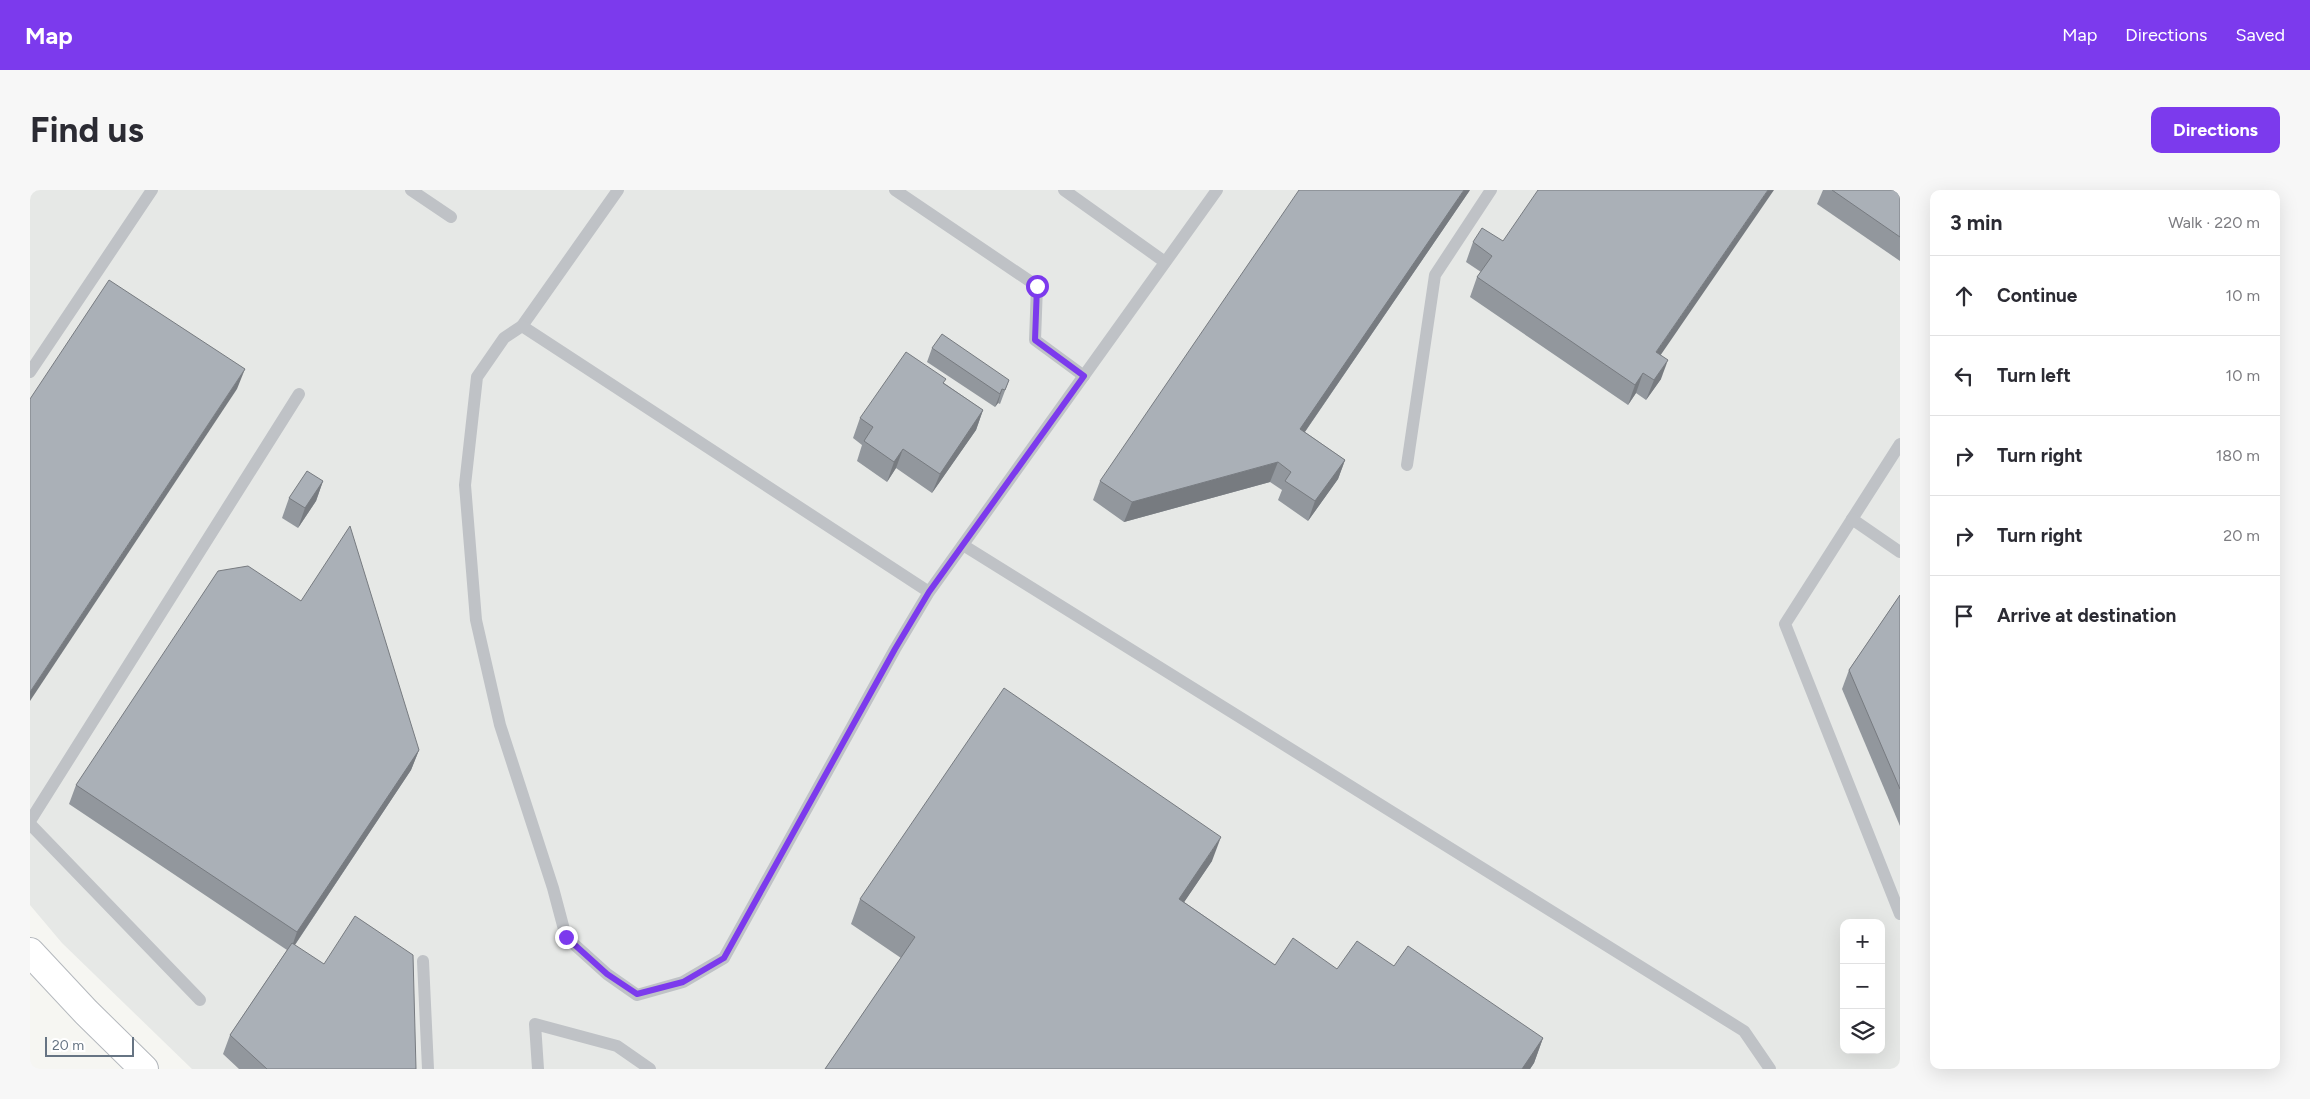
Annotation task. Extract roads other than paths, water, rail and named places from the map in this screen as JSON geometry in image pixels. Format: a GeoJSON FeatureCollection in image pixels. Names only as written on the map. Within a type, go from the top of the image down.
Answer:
{"type":"FeatureCollection","features":[{"type":"Feature","properties":{"kind":"street"},"geometry":{"type":"LineString","coordinates":[[30,952],[144,1069]]}},
{"type":"Feature","properties":{"kind":"lane"},"geometry":{"type":"LineString","coordinates":[[30,372],[152,190]]}},
{"type":"Feature","properties":{"kind":"lane"},"geometry":{"type":"LineString","coordinates":[[411,190],[451,217]]}},
{"type":"Feature","properties":{"kind":"lane"},"geometry":{"type":"LineString","coordinates":[[618,190],[522,326],[504,338],[478,377],[465,485],[476,620],[500,725],[566,937],[607,974],[637,994],[683,982],[724,958],[895,649],[929,592],[1217,190]]}},
{"type":"Feature","properties":{"kind":"lane"},"geometry":{"type":"LineString","coordinates":[[895,190],[1037,286],[1035,340],[1084,376]]}},
{"type":"Feature","properties":{"kind":"lane"},"geometry":{"type":"LineString","coordinates":[[1064,190],[1165,262]]}},
{"type":"Feature","properties":{"kind":"lane"},"geometry":{"type":"LineString","coordinates":[[1407,464],[1435,275],[1491,190]]}},
{"type":"Feature","properties":{"kind":"lane"},"geometry":{"type":"LineString","coordinates":[[522,326],[929,592]]}},
{"type":"Feature","properties":{"kind":"lane"},"geometry":{"type":"LineString","coordinates":[[200,1000],[30,823],[299,394]]}},
{"type":"Feature","properties":{"kind":"lane"},"geometry":{"type":"LineString","coordinates":[[1900,444],[1785,624],[1900,914]]}},
{"type":"Feature","properties":{"kind":"lane"},"geometry":{"type":"LineString","coordinates":[[1852,519],[1900,552]]}},
{"type":"Feature","properties":{"kind":"lane"},"geometry":{"type":"LineString","coordinates":[[963,545],[1744,1031],[1770,1069]]}},
{"type":"Feature","properties":{"kind":"lane"},"geometry":{"type":"LineString","coordinates":[[423,961],[428,1069]]}},
{"type":"Feature","properties":{"kind":"lane"},"geometry":{"type":"LineString","coordinates":[[538,1069],[535,1024],[617,1046],[646,1068]]}}]}
